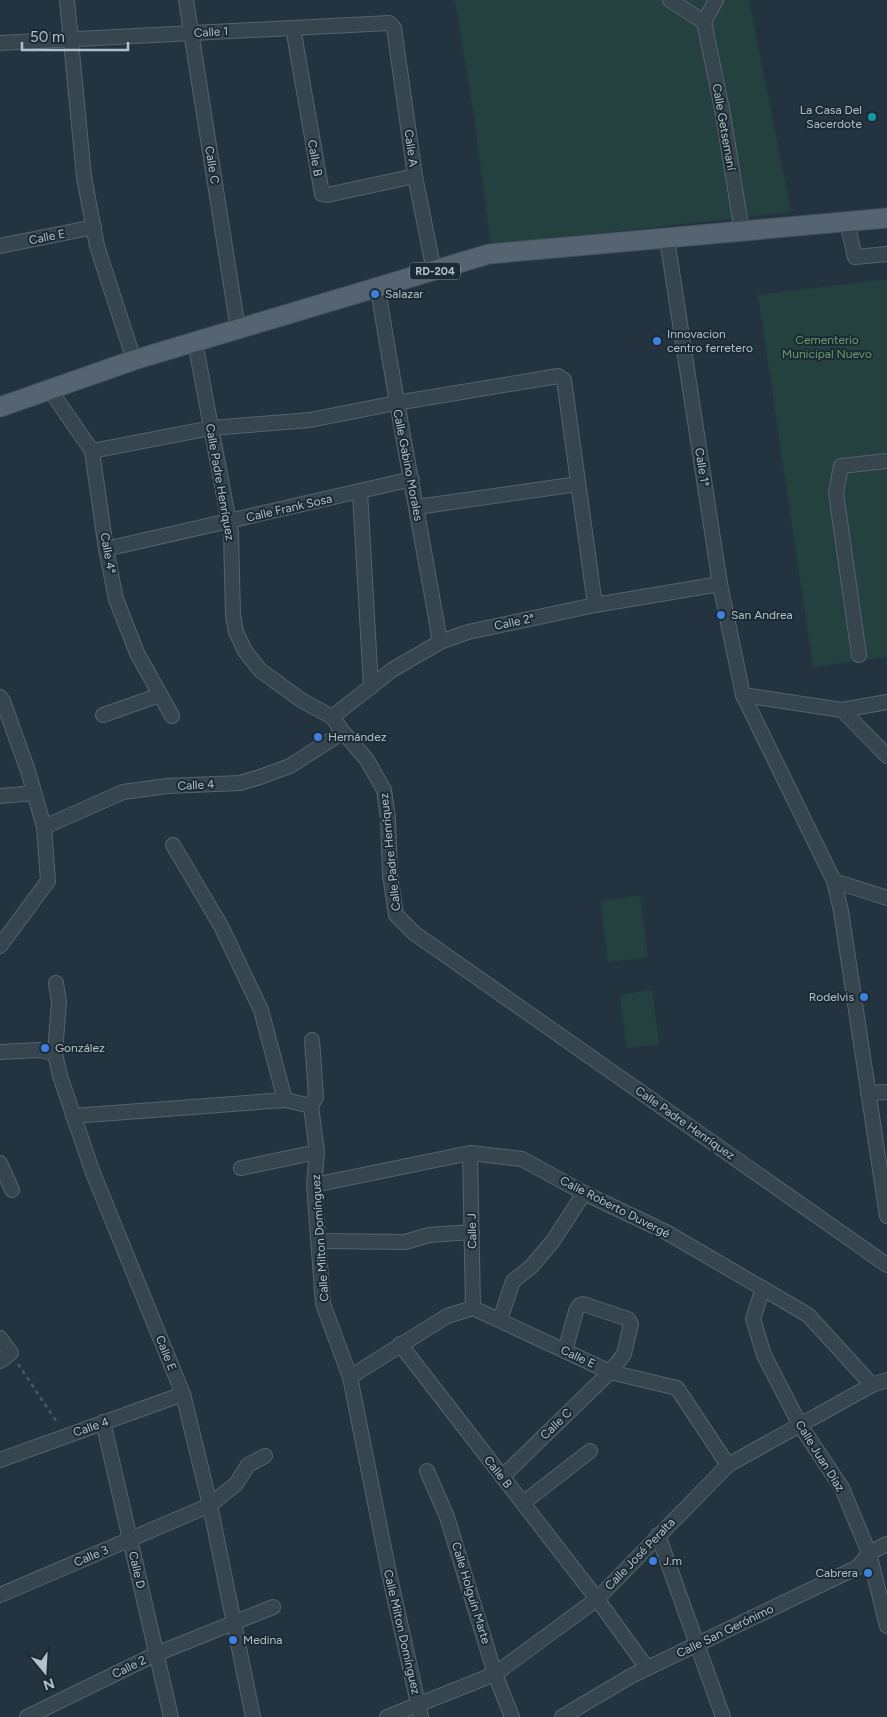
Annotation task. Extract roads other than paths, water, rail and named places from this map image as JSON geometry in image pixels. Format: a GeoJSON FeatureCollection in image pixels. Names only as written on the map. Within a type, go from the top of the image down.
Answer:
{"type":"FeatureCollection","features":[{"type":"Feature","properties":{"kind":"main road","name":"RD-204"},"geometry":{"type":"LineString","coordinates":[[0,407],[134,360],[490,254],[887,218]]}},
{"type":"Feature","properties":{"kind":"street"},"geometry":{"type":"LineString","coordinates":[[67,0],[84,177],[97,246],[134,360]]}},
{"type":"Feature","properties":{"kind":"street","name":"Calle C"},"geometry":{"type":"LineString","coordinates":[[186,0],[238,329]]}},
{"type":"Feature","properties":{"kind":"street"},"geometry":{"type":"LineString","coordinates":[[670,0],[704,22],[716,0]]}},
{"type":"Feature","properties":{"kind":"street","name":"Calle Getsemaní"},"geometry":{"type":"LineString","coordinates":[[704,22],[723,114],[742,232]]}},
{"type":"Feature","properties":{"kind":"street","name":"Calle 1"},"geometry":{"type":"LineString","coordinates":[[0,43],[389,23],[392,25]]}},
{"type":"Feature","properties":{"kind":"street","name":"Calle A"},"geometry":{"type":"LineString","coordinates":[[392,25],[394,28],[415,176],[434,271]]}},
{"type":"Feature","properties":{"kind":"street","name":"Calle B"},"geometry":{"type":"LineString","coordinates":[[293,28],[322,194],[327,195],[415,176]]}},
{"type":"Feature","properties":{"kind":"street"},"geometry":{"type":"LineString","coordinates":[[847,222],[855,257],[887,254]]}},
{"type":"Feature","properties":{"kind":"street","name":"Calle E"},"geometry":{"type":"LineString","coordinates":[[0,246],[94,227]]}},
{"type":"Feature","properties":{"kind":"street","name":"Calle 1ª"},"geometry":{"type":"LineString","coordinates":[[667,239],[720,584],[743,695],[834,881],[841,911],[887,1216]]}},
{"type":"Feature","properties":{"kind":"street","name":"Calle Gabino Morales"},"geometry":{"type":"LineString","coordinates":[[378,288],[396,403],[417,507],[440,642]]}},
{"type":"Feature","properties":{"kind":"street","name":"Calle Padre Henríquez"},"geometry":{"type":"LineString","coordinates":[[195,342],[232,533],[233,615],[236,632],[245,651],[260,670],[301,700],[332,717],[367,760],[384,790],[388,818],[390,875],[396,915],[414,933],[887,1265]]}},
{"type":"Feature","properties":{"kind":"street"},"geometry":{"type":"LineString","coordinates":[[92,451],[211,428],[310,420],[396,403],[558,376],[564,380],[595,604]]}},
{"type":"Feature","properties":{"kind":"street","name":"Calle 4ª"},"geometry":{"type":"LineString","coordinates":[[50,390],[92,451],[106,549],[116,599],[137,653],[172,716]]}},
{"type":"Feature","properties":{"kind":"street"},"geometry":{"type":"LineString","coordinates":[[859,654],[836,493],[841,466],[887,461]]}},
{"type":"Feature","properties":{"kind":"street","name":"Calle Frank Sosa"},"geometry":{"type":"LineString","coordinates":[[106,549],[412,480]]}},
{"type":"Feature","properties":{"kind":"street"},"geometry":{"type":"LineString","coordinates":[[417,507],[578,484]]}},
{"type":"Feature","properties":{"kind":"street"},"geometry":{"type":"LineString","coordinates":[[360,492],[371,687]]}},
{"type":"Feature","properties":{"kind":"street","name":"Calle 2ª"},"geometry":{"type":"LineString","coordinates":[[332,717],[392,670],[440,642],[468,632],[595,604],[720,584]]}},
{"type":"Feature","properties":{"kind":"street"},"geometry":{"type":"LineString","coordinates":[[103,715],[160,695]]}},
{"type":"Feature","properties":{"kind":"street"},"geometry":{"type":"LineString","coordinates":[[743,695],[842,710],[887,702]]}},
{"type":"Feature","properties":{"kind":"street"},"geometry":{"type":"LineString","coordinates":[[0,697],[3,701],[44,827],[48,881],[0,946]]}},
{"type":"Feature","properties":{"kind":"street"},"geometry":{"type":"LineString","coordinates":[[842,710],[887,756]]}},
{"type":"Feature","properties":{"kind":"street","name":"Calle 4"},"geometry":{"type":"LineString","coordinates":[[44,827],[123,792],[167,786],[240,782],[260,777],[290,766],[343,732]]}},
{"type":"Feature","properties":{"kind":"street"},"geometry":{"type":"LineString","coordinates":[[0,796],[34,793]]}},
{"type":"Feature","properties":{"kind":"street"},"geometry":{"type":"LineString","coordinates":[[174,845],[221,926],[261,1010],[285,1100]]}},
{"type":"Feature","properties":{"kind":"street"},"geometry":{"type":"LineString","coordinates":[[834,881],[887,898]]}},
{"type":"Feature","properties":{"kind":"street"},"geometry":{"type":"LineString","coordinates":[[0,1052],[39,1050],[55,1053],[59,1002],[56,984]]}},
{"type":"Feature","properties":{"kind":"street","name":"Calle Milton Domínguez"},"geometry":{"type":"LineString","coordinates":[[312,1040],[316,1097],[311,1106],[317,1152],[314,1185],[324,1304],[350,1377],[389,1574],[420,1711]]}},
{"type":"Feature","properties":{"kind":"street","name":"Calle E"},"geometry":{"type":"LineString","coordinates":[[55,1053],[92,1173],[183,1394],[210,1505],[253,1717]]}},
{"type":"Feature","properties":{"kind":"street"},"geometry":{"type":"LineString","coordinates":[[868,1093],[887,1092]]}},
{"type":"Feature","properties":{"kind":"street"},"geometry":{"type":"LineString","coordinates":[[73,1116],[285,1100],[311,1106]]}},
{"type":"Feature","properties":{"kind":"street"},"geometry":{"type":"LineString","coordinates":[[240,1168],[317,1152]]}},
{"type":"Feature","properties":{"kind":"street","name":"Calle Roberto Duvergé"},"geometry":{"type":"LineString","coordinates":[[314,1185],[470,1154],[522,1159],[584,1193],[666,1232],[808,1315],[872,1385]]}},
{"type":"Feature","properties":{"kind":"street","name":"Calle J"},"geometry":{"type":"LineString","coordinates":[[470,1154],[473,1308]]}},
{"type":"Feature","properties":{"kind":"street"},"geometry":{"type":"LineString","coordinates":[[0,1163],[12,1190]]}},
{"type":"Feature","properties":{"kind":"street"},"geometry":{"type":"LineString","coordinates":[[500,1320],[513,1281],[531,1267],[553,1241],[584,1193]]}},
{"type":"Feature","properties":{"kind":"street"},"geometry":{"type":"LineString","coordinates":[[319,1241],[405,1242],[429,1236],[472,1232]]}},
{"type":"Feature","properties":{"kind":"street","name":"Calle Juan Díaz"},"geometry":{"type":"LineString","coordinates":[[763,1288],[753,1319],[764,1355],[800,1425],[842,1488],[869,1553],[887,1626]]}},
{"type":"Feature","properties":{"kind":"street","name":"Calle C"},"geometry":{"type":"LineString","coordinates":[[502,1477],[610,1372],[624,1354],[632,1324],[628,1319],[583,1304],[576,1311],[565,1351]]}},
{"type":"Feature","properties":{"kind":"street"},"geometry":{"type":"LineString","coordinates":[[350,1377],[447,1316],[473,1308]]}},
{"type":"Feature","properties":{"kind":"street","name":"Calle E"},"geometry":{"type":"LineString","coordinates":[[473,1308],[610,1372],[677,1388],[728,1465]]}},
{"type":"Feature","properties":{"kind":"street"},"geometry":{"type":"LineString","coordinates":[[0,1338],[6,1357]]}},
{"type":"Feature","properties":{"kind":"street","name":"Calle B"},"geometry":{"type":"LineString","coordinates":[[400,1344],[597,1599],[647,1668]]}},
{"type":"Feature","properties":{"kind":"street","name":"Calle José Peralta"},"geometry":{"type":"LineString","coordinates":[[387,1717],[420,1711],[496,1674],[597,1599],[728,1465],[872,1385],[887,1380]]}},
{"type":"Feature","properties":{"kind":"street","name":"Calle 4"},"geometry":{"type":"LineString","coordinates":[[0,1460],[183,1394]]}},
{"type":"Feature","properties":{"kind":"street","name":"Calle D"},"geometry":{"type":"LineString","coordinates":[[103,1422],[171,1717]]}},
{"type":"Feature","properties":{"kind":"street"},"geometry":{"type":"LineString","coordinates":[[523,1504],[590,1451]]}},
{"type":"Feature","properties":{"kind":"street","name":"Calle 3"},"geometry":{"type":"LineString","coordinates":[[0,1595],[210,1505],[236,1484],[248,1465],[265,1456]]}},
{"type":"Feature","properties":{"kind":"street","name":"Calle Holguín Marte"},"geometry":{"type":"LineString","coordinates":[[427,1470],[447,1517],[496,1674],[512,1717]]}},
{"type":"Feature","properties":{"kind":"street"},"geometry":{"type":"LineString","coordinates":[[658,1535],[723,1717]]}},
{"type":"Feature","properties":{"kind":"street","name":"Calle San Gerónimo"},"geometry":{"type":"LineString","coordinates":[[562,1717],[631,1676],[858,1567],[869,1553],[887,1544]]}},
{"type":"Feature","properties":{"kind":"street","name":"Calle 2"},"geometry":{"type":"LineString","coordinates":[[27,1717],[156,1654],[273,1607]]}},
{"type":"Feature","properties":{"kind":"place","name":"La Casa Del Sacerdote"},"geometry":{"type":"Point","coordinates":[872,117]}},
{"type":"Feature","properties":{"kind":"place","name":"Salazar"},"geometry":{"type":"Point","coordinates":[375,294]}},
{"type":"Feature","properties":{"kind":"place","name":"Innovacion centro ferretero"},"geometry":{"type":"Point","coordinates":[657,341]}},
{"type":"Feature","properties":{"kind":"place","name":"San Andrea"},"geometry":{"type":"Point","coordinates":[721,615]}},
{"type":"Feature","properties":{"kind":"place","name":"Hernández"},"geometry":{"type":"Point","coordinates":[318,737]}},
{"type":"Feature","properties":{"kind":"place","name":"Rodelvis"},"geometry":{"type":"Point","coordinates":[864,997]}},
{"type":"Feature","properties":{"kind":"place","name":"González"},"geometry":{"type":"Point","coordinates":[45,1048]}},
{"type":"Feature","properties":{"kind":"place","name":"J.m"},"geometry":{"type":"Point","coordinates":[653,1561]}},
{"type":"Feature","properties":{"kind":"place","name":"Cabrera"},"geometry":{"type":"Point","coordinates":[868,1573]}},
{"type":"Feature","properties":{"kind":"place","name":"Medina"},"geometry":{"type":"Point","coordinates":[233,1640]}},
{"type":"Feature","properties":{"kind":"park label","name":"Cementerio Municipal Nuevo"},"geometry":{"type":"Point","coordinates":[827,347]}}]}
